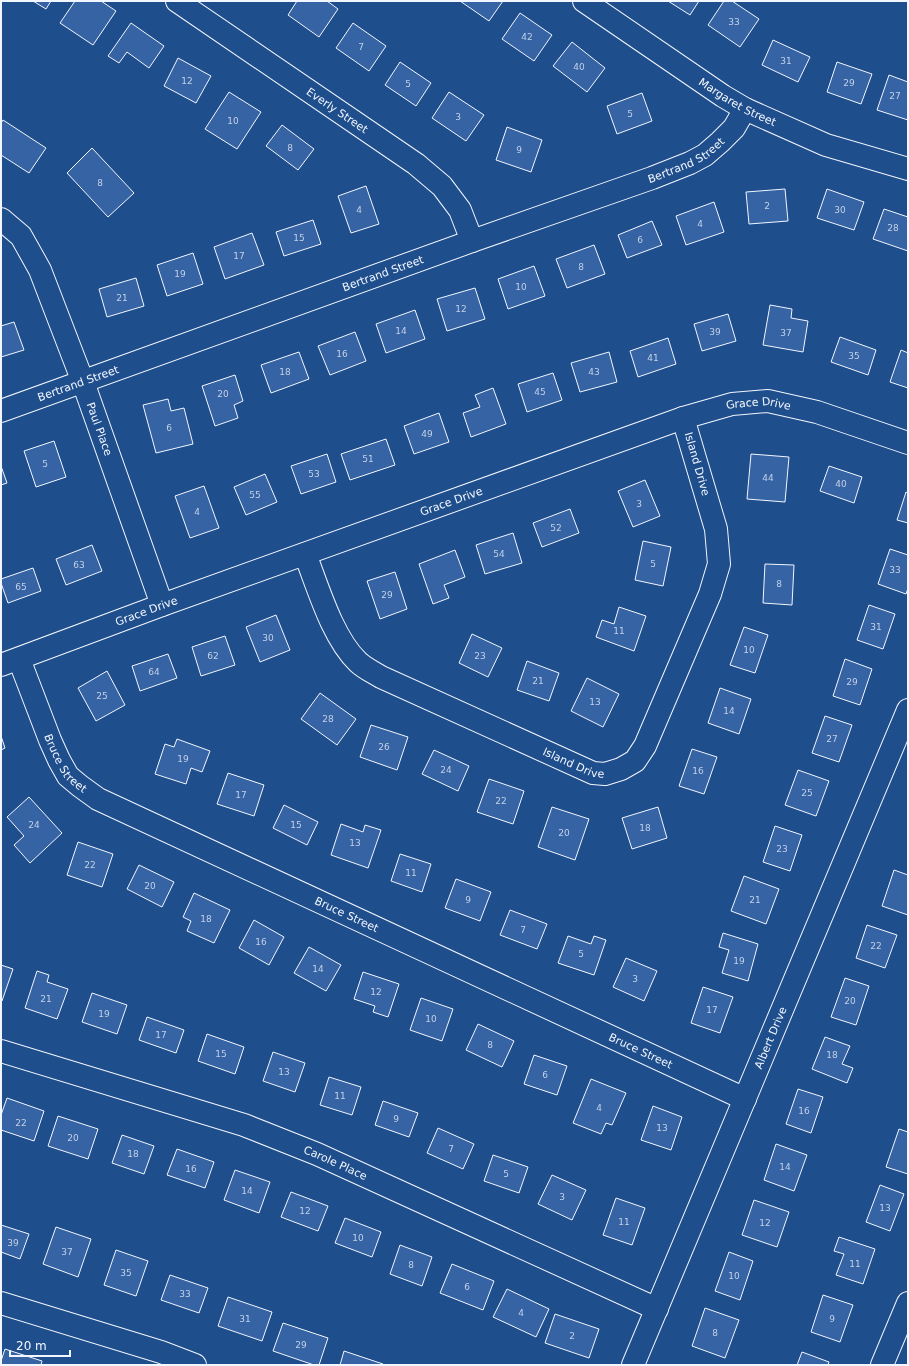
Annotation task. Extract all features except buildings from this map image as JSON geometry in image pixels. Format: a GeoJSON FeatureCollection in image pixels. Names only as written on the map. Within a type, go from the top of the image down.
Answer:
{"type":"FeatureCollection","features":[{"type":"Feature","properties":{"kind":"street","name":"Everly Street"},"geometry":{"type":"LineString","coordinates":[[177,1],[416,164],[442,186],[460,210],[472,241]]}},
{"type":"Feature","properties":{"kind":"street","name":"Margaret Street"},"geometry":{"type":"LineString","coordinates":[[584,1],[723,96],[745,109],[826,144],[908,169]]}},
{"type":"Feature","properties":{"kind":"street","name":"Bertrand Street"},"geometry":{"type":"LineString","coordinates":[[1,412],[690,163],[705,155],[720,142],[734,128],[745,109]]}},
{"type":"Feature","properties":{"kind":"street","name":"Paul Place"},"geometry":{"type":"LineString","coordinates":[[1,219],[21,236],[40,270],[83,382],[162,605]]}},
{"type":"Feature","properties":{"kind":"street","name":"Grace Drive"},"geometry":{"type":"LineString","coordinates":[[10,662],[162,605],[683,418],[732,404],[768,400],[816,412],[908,442]]}},
{"type":"Feature","properties":{"kind":"street","name":"Island Drive"},"geometry":{"type":"LineString","coordinates":[[305,554],[330,619],[344,646],[358,662],[381,677],[593,773],[605,774],[621,770],[635,761],[645,746],[710,594],[720,564],[716,529],[683,418]]}},
{"type":"Feature","properties":{"kind":"street","name":"Bruce Street"},"geometry":{"type":"LineString","coordinates":[[10,662],[68,776],[98,799],[744,1099]]}},
{"type":"Feature","properties":{"kind":"street","name":"Albert Drive"},"geometry":{"type":"LineString","coordinates":[[633,1365],[908,710]]}},
{"type":"Feature","properties":{"kind":"street","name":"Carole Place"},"geometry":{"type":"LineString","coordinates":[[1,1051],[244,1125],[278,1138],[317,1154],[656,1309]]}},
{"type":"Feature","properties":{"kind":"street"},"geometry":{"type":"LineString","coordinates":[[1,1303],[161,1352],[195,1365]]}},
{"type":"Feature","properties":{"kind":"street"},"geometry":{"type":"LineString","coordinates":[[882,1365],[908,1303]]}}]}
